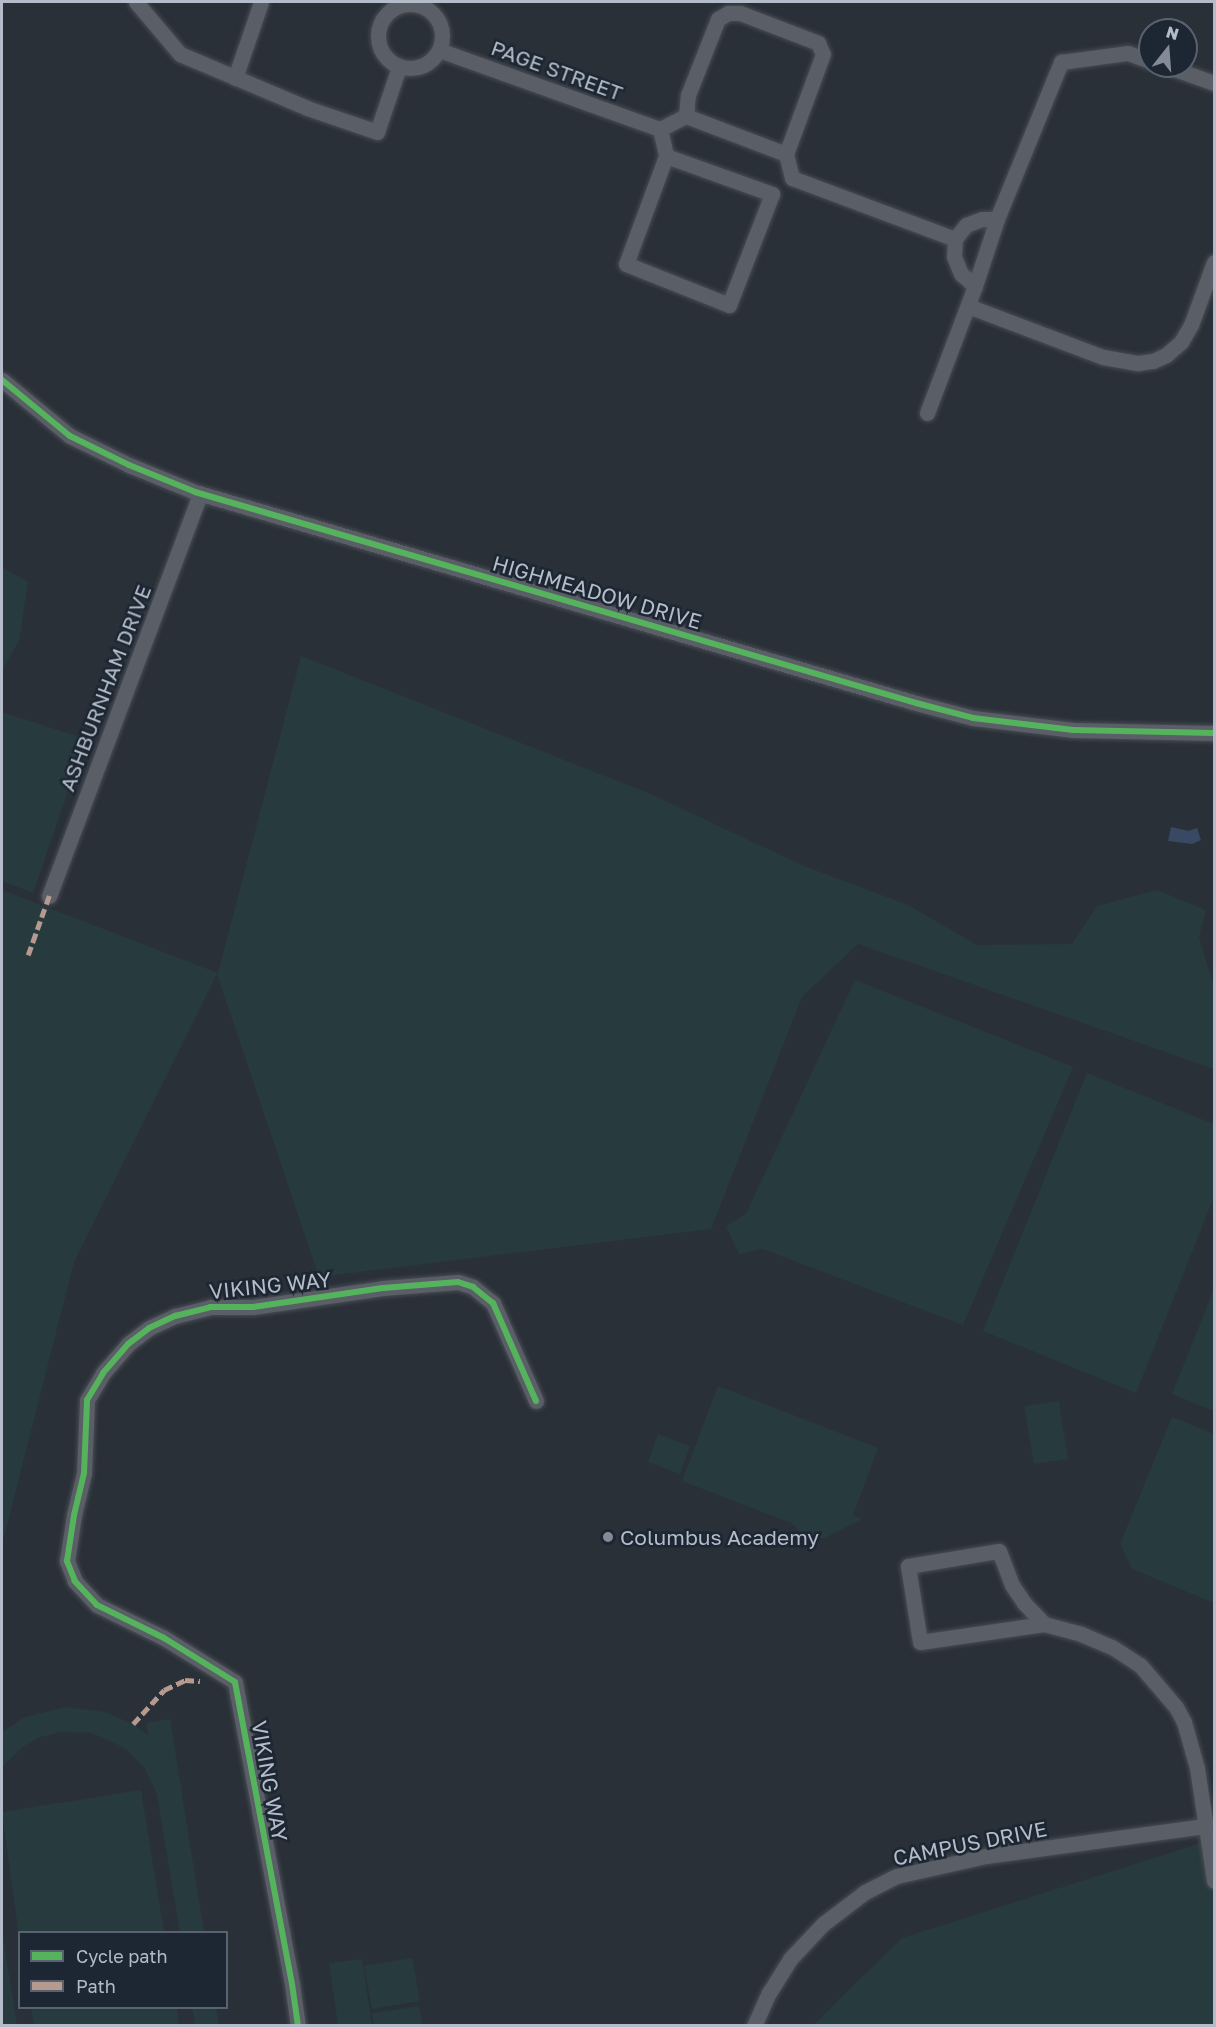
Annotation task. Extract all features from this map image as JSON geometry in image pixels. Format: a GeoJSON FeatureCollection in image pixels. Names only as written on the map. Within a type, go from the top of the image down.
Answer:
{"type":"FeatureCollection","features":[{"type":"Feature","properties":{"kind":"street"},"geometry":{"type":"LineString","coordinates":[[136,2],[180,54],[307,108],[377,132],[399,67]]}},
{"type":"Feature","properties":{"kind":"street"},"geometry":{"type":"LineString","coordinates":[[235,78],[261,2]]}},
{"type":"Feature","properties":{"kind":"street"},"geometry":{"type":"LineString","coordinates":[[423,4],[438,20],[441,29],[439,50],[427,64],[418,68],[399,67],[390,62],[378,45],[379,25],[392,9],[401,5],[423,4]]}},
{"type":"Feature","properties":{"kind":"street"},"geometry":{"type":"LineString","coordinates":[[686,116],[687,95],[718,20],[728,14],[740,13],[818,43],[823,54],[786,154],[792,178]]}},
{"type":"Feature","properties":{"kind":"street","name":"PAGE STREET"},"geometry":{"type":"LineString","coordinates":[[439,50],[660,129]]}},
{"type":"Feature","properties":{"kind":"street"},"geometry":{"type":"LineString","coordinates":[[927,413],[968,306],[996,219],[1061,62],[1128,53],[1138,56]]}},
{"type":"Feature","properties":{"kind":"street"},"geometry":{"type":"LineString","coordinates":[[1198,77],[1215,83]]}},
{"type":"Feature","properties":{"kind":"street"},"geometry":{"type":"LineString","coordinates":[[786,154],[686,116],[660,129],[666,156],[626,264],[729,304],[772,194],[792,178]]}},
{"type":"Feature","properties":{"kind":"street"},"geometry":{"type":"LineString","coordinates":[[666,156],[772,194]]}},
{"type":"Feature","properties":{"kind":"street"},"geometry":{"type":"LineString","coordinates":[[792,178],[955,239]]}},
{"type":"Feature","properties":{"kind":"street"},"geometry":{"type":"LineString","coordinates":[[975,286],[961,274],[957,266],[954,257],[955,239],[966,225],[982,219],[996,219]]}},
{"type":"Feature","properties":{"kind":"street"},"geometry":{"type":"LineString","coordinates":[[968,306],[1103,357],[1138,363],[1153,361],[1166,355],[1181,342],[1191,325],[1215,262]]}},
{"type":"Feature","properties":{"kind":"street","name":"HIGHMEADOW DRIVE"},"geometry":{"type":"LineString","coordinates":[[2,380],[70,436],[129,465],[200,494],[973,718],[1073,730],[1215,733]]}},
{"type":"Feature","properties":{"kind":"street","name":"ASHBURNHAM DRIVE"},"geometry":{"type":"LineString","coordinates":[[49,896],[200,494]]}},
{"type":"Feature","properties":{"kind":"street","name":"VIKING WAY"},"geometry":{"type":"LineString","coordinates":[[298,2025],[235,1682],[164,1638],[97,1605],[75,1581],[67,1561],[74,1515],[84,1473],[87,1400],[103,1373],[128,1344],[149,1328],[175,1316],[210,1307],[253,1307],[383,1287],[458,1282],[473,1287],[492,1303],[536,1401]]}},
{"type":"Feature","properties":{"kind":"street"},"geometry":{"type":"LineString","coordinates":[[1044,1624],[1024,1603],[1012,1585],[999,1551],[908,1566],[920,1642],[1044,1624],[1081,1634],[1112,1647],[1140,1665],[1176,1707],[1190,1739],[1215,1881]]}},
{"type":"Feature","properties":{"kind":"street","name":"CAMPUS DRIVE"},"geometry":{"type":"LineString","coordinates":[[754,2025],[769,1993],[790,1959],[817,1931],[865,1892],[897,1876],[986,1856],[1206,1826]]}},
{"type":"Feature","properties":{"kind":"green space"},"geometry":{"type":"Polygon","coordinates":[[[2,567],[28,582],[19,641],[2,671],[2,567]]]}},
{"type":"Feature","properties":{"kind":"green space"},"geometry":{"type":"Polygon","coordinates":[[[301,656],[653,795],[804,866],[908,905],[977,945],[1072,944],[1097,906],[1157,890],[1206,910],[1199,937],[1214,987],[1214,1069],[858,944],[802,997],[711,1229],[319,1277],[217,974],[74,1262],[2,1545],[2,890],[218,973],[301,656]]]}},
{"type":"Feature","properties":{"kind":"green space"},"geometry":{"type":"Polygon","coordinates":[[[2,712],[86,739],[33,893],[2,881],[2,712]]]}},
{"type":"Feature","properties":{"kind":"green space"},"geometry":{"type":"Polygon","coordinates":[[[855,980],[1073,1067],[963,1325],[763,1249],[739,1254],[726,1226],[746,1214],[855,980]]]}},
{"type":"Feature","properties":{"kind":"green space"},"geometry":{"type":"Polygon","coordinates":[[[1087,1073],[1214,1124],[1214,1197],[1136,1393],[983,1331],[1087,1073]]]}},
{"type":"Feature","properties":{"kind":"green space"},"geometry":{"type":"Polygon","coordinates":[[[1214,1289],[1214,1411],[1172,1394],[1214,1289]]]}},
{"type":"Feature","properties":{"kind":"green space"},"geometry":{"type":"Polygon","coordinates":[[[718,1386],[878,1448],[853,1515],[862,1519],[825,1538],[809,1539],[791,1523],[682,1481],[718,1386]]]}},
{"type":"Feature","properties":{"kind":"green space"},"geometry":{"type":"Polygon","coordinates":[[[1059,1401],[1068,1459],[1034,1464],[1024,1406],[1059,1401]]]}},
{"type":"Feature","properties":{"kind":"green space"},"geometry":{"type":"Polygon","coordinates":[[[1172,1417],[1214,1434],[1214,1603],[1132,1569],[1120,1544],[1172,1417]]]}},
{"type":"Feature","properties":{"kind":"green space"},"geometry":{"type":"Polygon","coordinates":[[[658,1434],[690,1446],[680,1474],[648,1462],[658,1434]]]}},
{"type":"Feature","properties":{"kind":"green space"},"geometry":{"type":"Polygon","coordinates":[[[66,1707],[105,1712],[133,1724],[148,1735],[146,1723],[170,1719],[204,1931],[180,1931],[157,1794],[145,1769],[125,1748],[92,1733],[61,1732],[40,1737],[24,1746],[2,1767],[2,1732],[25,1717],[66,1707]]]}},
{"type":"Feature","properties":{"kind":"green space"},"geometry":{"type":"Polygon","coordinates":[[[141,1790],[164,1931],[18,1931],[2,1812],[141,1790]]]}},
{"type":"Feature","properties":{"kind":"green space"},"geometry":{"type":"Polygon","coordinates":[[[1214,1839],[1214,2025],[812,2026],[902,1938],[1214,1839]]]}},
{"type":"Feature","properties":{"kind":"green space"},"geometry":{"type":"Polygon","coordinates":[[[2,1930],[17,2025],[2,2025],[2,1930]]]}},
{"type":"Feature","properties":{"kind":"green space"},"geometry":{"type":"Polygon","coordinates":[[[412,1958],[420,2001],[372,2009],[364,1966],[412,1958]]]}},
{"type":"Feature","properties":{"kind":"green space"},"geometry":{"type":"Polygon","coordinates":[[[362,1959],[372,2025],[338,2025],[329,1963],[362,1959]]]}},
{"type":"Feature","properties":{"kind":"green space"},"geometry":{"type":"Polygon","coordinates":[[[419,2006],[422,2025],[374,2025],[372,2013],[419,2006]]]}},
{"type":"Feature","properties":{"kind":"green space"},"geometry":{"type":"Polygon","coordinates":[[[31,2009],[177,2009],[179,2025],[34,2025],[31,2009]]]}},
{"type":"Feature","properties":{"kind":"green space"},"geometry":{"type":"Polygon","coordinates":[[[192,2009],[216,2009],[219,2025],[195,2025],[192,2009]]]}},
{"type":"Feature","properties":{"kind":"water"},"geometry":{"type":"Polygon","coordinates":[[[1171,827],[1189,831],[1197,828],[1201,840],[1192,844],[1168,841],[1171,827]]]}},
{"type":"Feature","properties":{"kind":"marked path"},"geometry":{"type":"LineString","coordinates":[[28,955],[49,896]]}},
{"type":"Feature","properties":{"kind":"marked path"},"geometry":{"type":"LineString","coordinates":[[133,1724],[164,1690],[185,1680],[200,1681]]}},
{"type":"Feature","properties":{"kind":"cycle path"},"geometry":{"type":"LineString","coordinates":[[2,380],[70,436],[129,465],[195,492],[916,703],[973,718],[1073,730],[1214,733]]}},
{"type":"Feature","properties":{"kind":"cycle path"},"geometry":{"type":"LineString","coordinates":[[298,2026],[235,1682],[164,1638],[97,1605],[75,1581],[67,1561],[74,1515],[84,1473],[87,1400],[103,1373],[128,1344],[149,1328],[175,1316],[210,1307],[253,1307],[383,1288],[458,1282],[473,1287],[493,1303],[536,1401]]}},
{"type":"Feature","properties":{"kind":"place","name":"Columbus Academy"},"geometry":{"type":"Point","coordinates":[608,1537]}}]}
